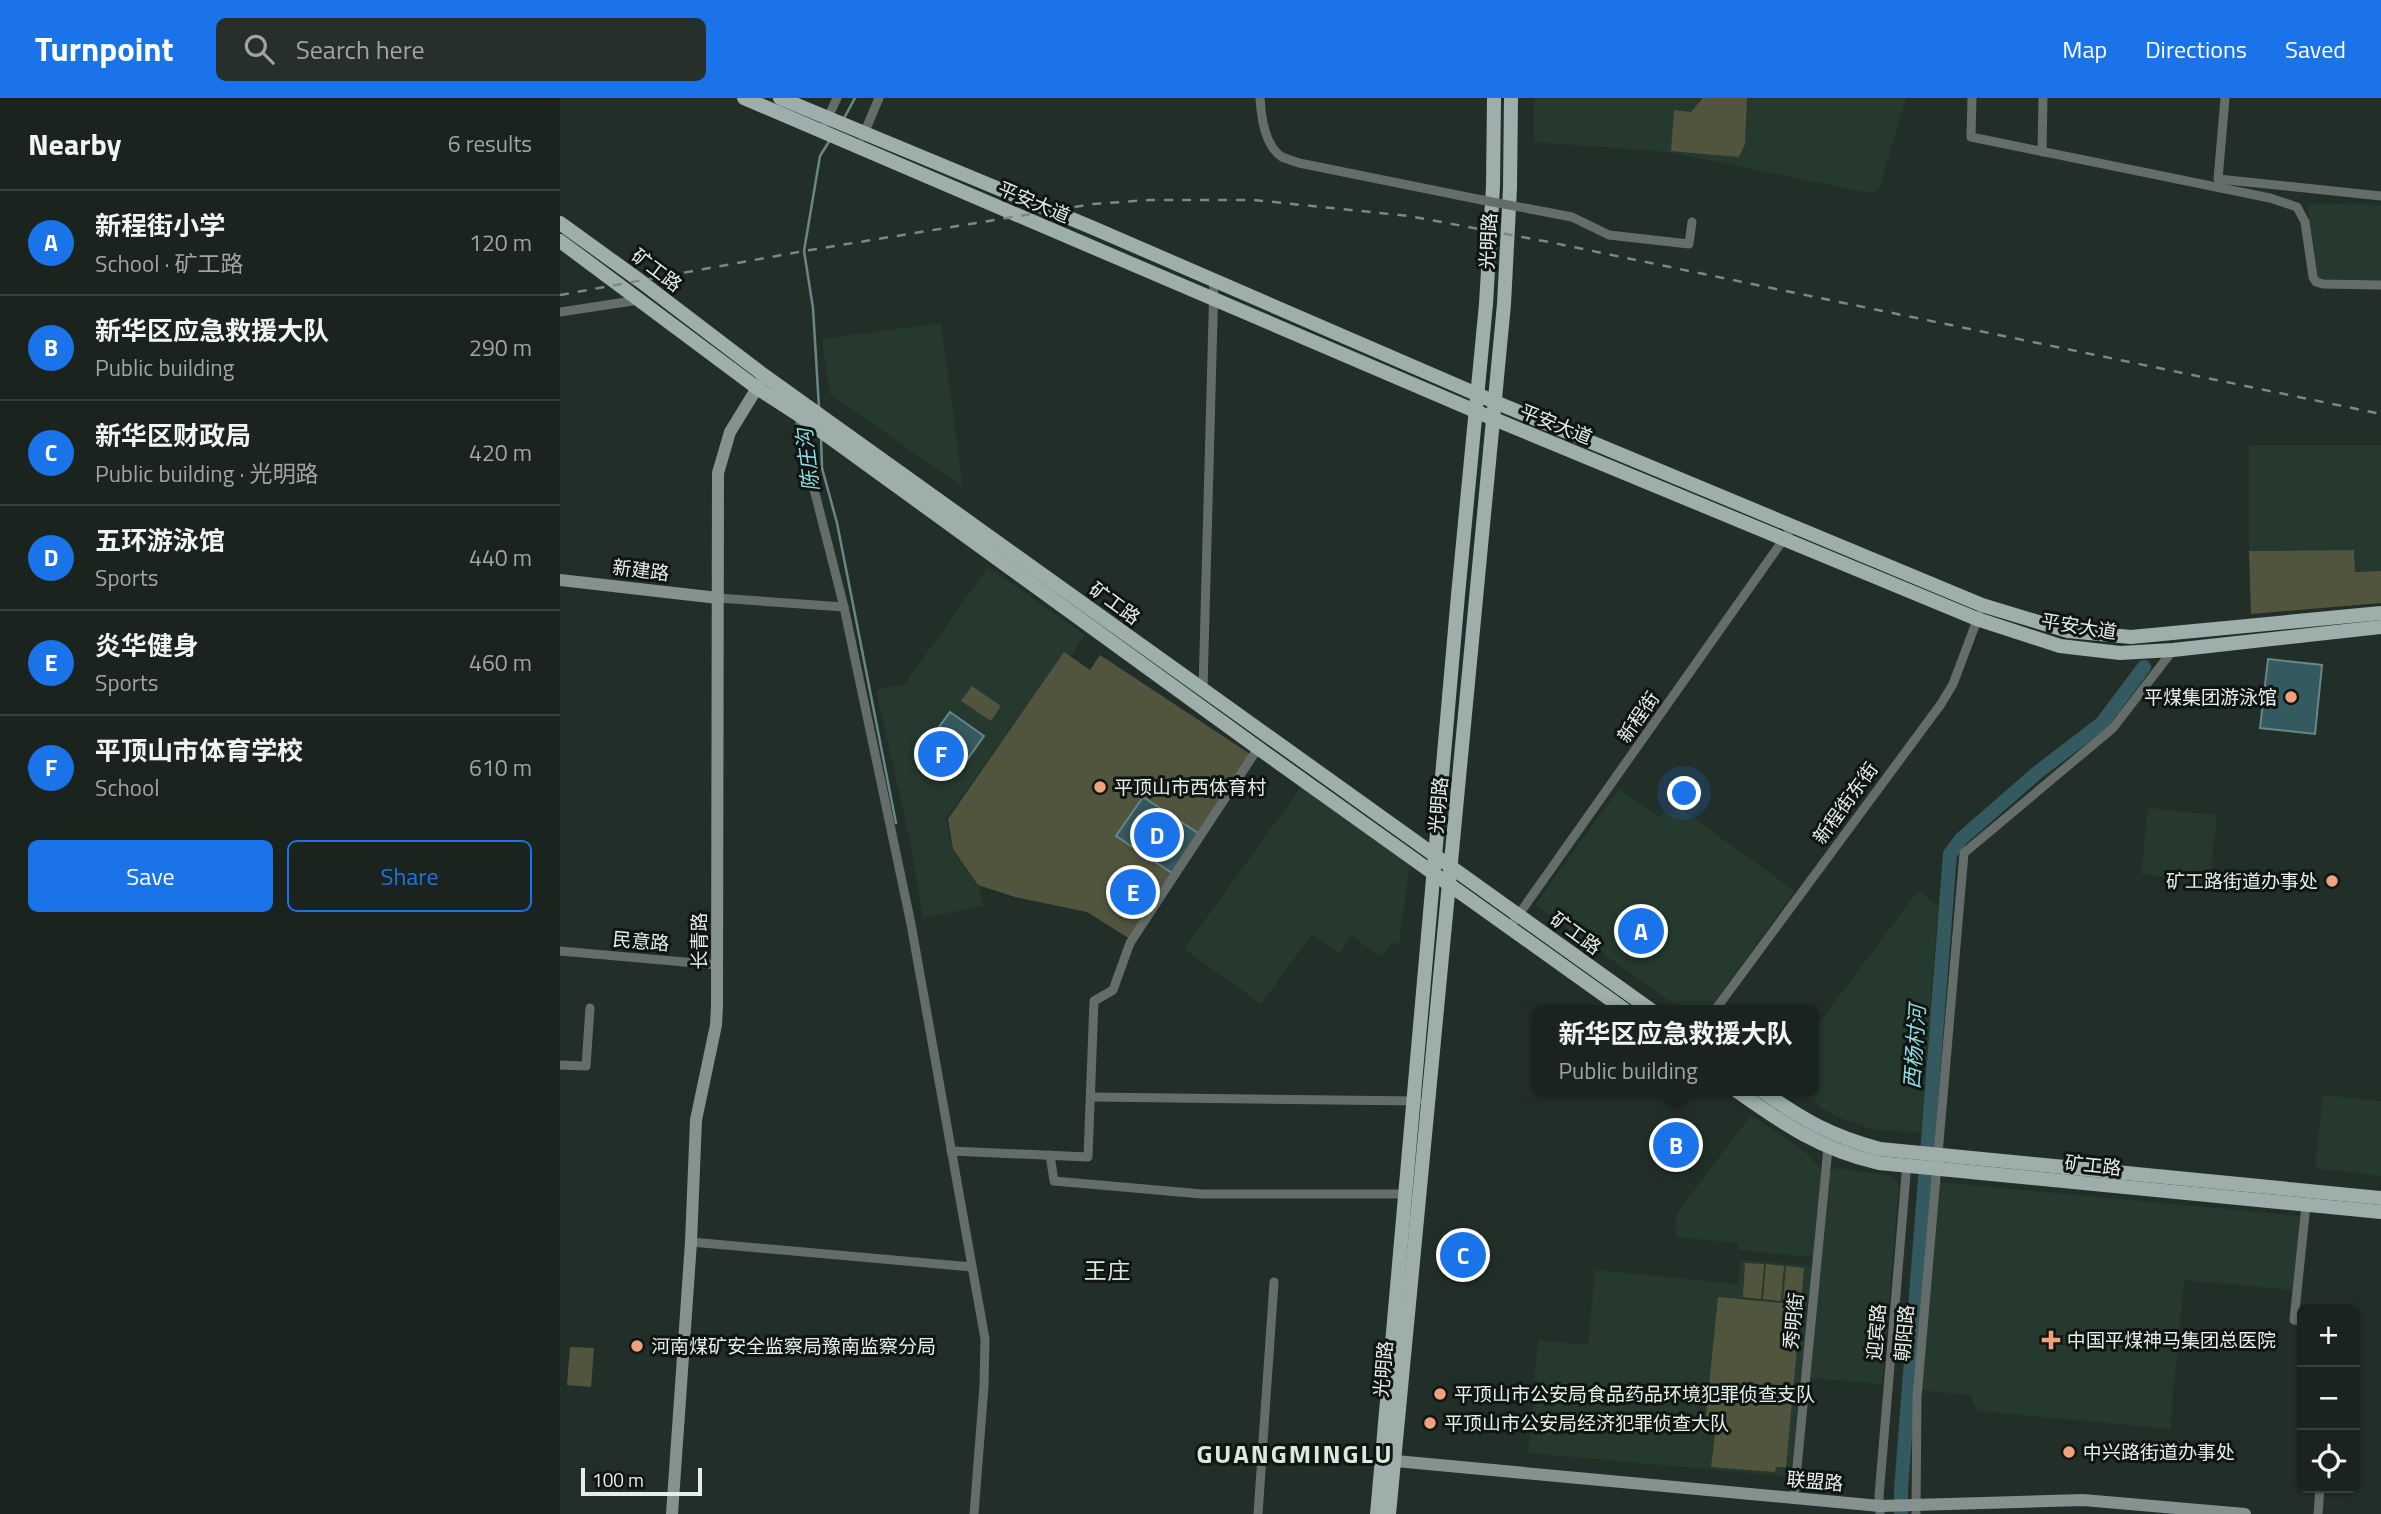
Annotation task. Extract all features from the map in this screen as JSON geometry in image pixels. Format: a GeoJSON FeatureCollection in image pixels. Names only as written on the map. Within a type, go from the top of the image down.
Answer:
{"type":"FeatureCollection","features":[{"type":"Feature","properties":{"kind":"main road","name":"平安大道"},"geometry":{"type":"LineString","coordinates":[[744,98],[828,126],[1096,250],[1494,419],[1977,619],[2040,641],[2082,650],[2120,653],[2173,650],[2381,627]]}},
{"type":"Feature","properties":{"kind":"main road","name":"平安大道"},"geometry":{"type":"LineString","coordinates":[[780,98],[828,126]]}},
{"type":"Feature","properties":{"kind":"main road","name":"光明路"},"geometry":{"type":"LineString","coordinates":[[1377,1514],[1388,1460],[1420,1101],[1433,873],[1486,304],[1493,186],[1494,98]]}},
{"type":"Feature","properties":{"kind":"main road","name":"光明路"},"geometry":{"type":"LineString","coordinates":[[1389,1514],[1388,1460],[1405,1194],[1450,884],[1504,304],[1511,98]]}},
{"type":"Feature","properties":{"kind":"main road","name":"平安大道"},"geometry":{"type":"LineString","coordinates":[[858,139],[1091,227],[1478,395],[1982,605],[2068,631],[2131,637],[2381,613]]}},
{"type":"Feature","properties":{"kind":"main road","name":"矿工路"},"geometry":{"type":"LineString","coordinates":[[560,223],[639,280],[761,382]]}},
{"type":"Feature","properties":{"kind":"main road","name":"矿工路"},"geometry":{"type":"LineString","coordinates":[[560,241],[640,300],[802,410],[832,425],[1451,866],[1619,1005]]}},
{"type":"Feature","properties":{"kind":"main road","name":"矿工路"},"geometry":{"type":"LineString","coordinates":[[802,410],[833,440],[1433,873],[1515,921],[1643,1005]]}},
{"type":"Feature","properties":{"kind":"main road","name":"矿工路"},"geometry":{"type":"LineString","coordinates":[[1744,1096],[1800,1134],[1828,1148],[1879,1163],[1912,1160],[2381,1198]]}},
{"type":"Feature","properties":{"kind":"main road","name":"矿工路"},"geometry":{"type":"LineString","coordinates":[[1769,1096],[1806,1121],[1831,1133],[1912,1160]]}},
{"type":"Feature","properties":{"kind":"main road","name":"矿工路"},"geometry":{"type":"LineString","coordinates":[[1936,1162],[2381,1212]]}},
{"type":"Feature","properties":{"kind":"street"},"geometry":{"type":"LineString","coordinates":[[828,126],[837,98]]}},
{"type":"Feature","properties":{"kind":"street"},"geometry":{"type":"LineString","coordinates":[[858,139],[879,98]]}},
{"type":"Feature","properties":{"kind":"street"},"geometry":{"type":"LineString","coordinates":[[1259,98],[1272,148],[1281,156],[1312,165],[1572,217],[1609,235],[1689,244],[1692,222]]}},
{"type":"Feature","properties":{"kind":"street"},"geometry":{"type":"LineString","coordinates":[[1972,98],[1971,137],[2270,198],[2297,207],[2305,222],[2316,282],[2381,285]]}},
{"type":"Feature","properties":{"kind":"street"},"geometry":{"type":"LineString","coordinates":[[2042,152],[2043,98]]}},
{"type":"Feature","properties":{"kind":"street"},"geometry":{"type":"LineString","coordinates":[[2225,98],[2218,180],[2381,196]]}},
{"type":"Feature","properties":{"kind":"street"},"geometry":{"type":"LineString","coordinates":[[1203,689],[1214,281]]}},
{"type":"Feature","properties":{"kind":"street"},"geometry":{"type":"LineString","coordinates":[[560,312],[640,300]]}},
{"type":"Feature","properties":{"kind":"street","name":"长青路"},"geometry":{"type":"LineString","coordinates":[[672,1514],[691,1241],[696,1120],[716,1025],[718,473],[730,432],[761,382]]}},
{"type":"Feature","properties":{"kind":"street"},"geometry":{"type":"LineString","coordinates":[[802,410],[803,446],[844,607],[911,924],[986,1353],[974,1514]]}},
{"type":"Feature","properties":{"kind":"street","name":"新程街"},"geometry":{"type":"LineString","coordinates":[[1515,921],[1794,526]]}},
{"type":"Feature","properties":{"kind":"street","name":"新建路"},"geometry":{"type":"LineString","coordinates":[[560,580],[718,598]]}},
{"type":"Feature","properties":{"kind":"street"},"geometry":{"type":"LineString","coordinates":[[718,598],[844,607]]}},
{"type":"Feature","properties":{"kind":"street","name":"新程街东街"},"geometry":{"type":"LineString","coordinates":[[1719,1005],[1941,704],[1953,684],[1982,605]]}},
{"type":"Feature","properties":{"kind":"street","name":"朝阳路"},"geometry":{"type":"LineString","coordinates":[[1914,1508],[1917,1397],[1964,853],[2113,728],[2173,650]]}},
{"type":"Feature","properties":{"kind":"street"},"geometry":{"type":"LineString","coordinates":[[951,1151],[1088,1157],[1094,1001],[1112,990],[1130,943],[1258,748]]}},
{"type":"Feature","properties":{"kind":"street","name":"民意路"},"geometry":{"type":"LineString","coordinates":[[560,951],[718,965]]}},
{"type":"Feature","properties":{"kind":"street"},"geometry":{"type":"LineString","coordinates":[[560,1065],[586,1066],[590,1008]]}},
{"type":"Feature","properties":{"kind":"street"},"geometry":{"type":"LineString","coordinates":[[1091,1097],[1420,1101]]}},
{"type":"Feature","properties":{"kind":"street","name":"秀明街"},"geometry":{"type":"LineString","coordinates":[[1794,1498],[1828,1148]]}},
{"type":"Feature","properties":{"kind":"street"},"geometry":{"type":"LineString","coordinates":[[1050,1155],[1054,1181],[1202,1194],[1405,1194]]}},
{"type":"Feature","properties":{"kind":"street","name":"迎宾路"},"geometry":{"type":"LineString","coordinates":[[1882,1509],[1912,1160]]}},
{"type":"Feature","properties":{"kind":"street"},"geometry":{"type":"LineString","coordinates":[[2297,1320],[2294,1320],[2306,1205]]}},
{"type":"Feature","properties":{"kind":"street"},"geometry":{"type":"LineString","coordinates":[[691,1241],[972,1267]]}},
{"type":"Feature","properties":{"kind":"street"},"geometry":{"type":"LineString","coordinates":[[1258,1514],[1274,1282]]}},
{"type":"Feature","properties":{"kind":"street","name":"联盟路"},"geometry":{"type":"LineString","coordinates":[[1388,1460],[1794,1498],[1882,1509],[2083,1500],[2245,1514]]}},
{"type":"Feature","properties":{"kind":"street"},"geometry":{"type":"LineString","coordinates":[[2318,1514],[2320,1493]]}},
{"type":"Feature","properties":{"kind":"shaded area"},"geometry":{"type":"Polygon","coordinates":[[[1534,98],[1906,98],[1879,190],[1870,193],[1668,152],[1534,142],[1534,98]]]}},
{"type":"Feature","properties":{"kind":"shaded area"},"geometry":{"type":"Polygon","coordinates":[[[1703,98],[1747,98],[1745,144],[1739,157],[1671,151],[1674,110],[1691,112],[1703,98]]]}},
{"type":"Feature","properties":{"kind":"shaded area"},"geometry":{"type":"Polygon","coordinates":[[[2307,203],[2381,205],[2381,281],[2317,280],[2307,203]]]}},
{"type":"Feature","properties":{"kind":"shaded area"},"geometry":{"type":"Polygon","coordinates":[[[941,323],[963,487],[830,394],[822,339],[941,323]]]}},
{"type":"Feature","properties":{"kind":"shaded area"},"geometry":{"type":"Polygon","coordinates":[[[2249,445],[2381,445],[2381,571],[2355,572],[2354,550],[2249,551],[2249,445]]]}},
{"type":"Feature","properties":{"kind":"shaded area"},"geometry":{"type":"Polygon","coordinates":[[[2354,550],[2355,572],[2381,571],[2381,603],[2251,614],[2249,551],[2354,550]]]}},
{"type":"Feature","properties":{"kind":"shaded area"},"geometry":{"type":"Polygon","coordinates":[[[988,567],[1085,635],[1070,657],[1064,653],[946,819],[952,849],[979,887],[983,906],[923,918],[911,846],[876,690],[905,684],[988,567]]]}},
{"type":"Feature","properties":{"kind":"shaded area","name":"平顶山市西体育村"},"geometry":{"type":"Polygon","coordinates":[[[1064,652],[1090,670],[1100,655],[1250,754],[1130,939],[1087,912],[1015,897],[978,885],[953,849],[948,819],[1064,652]]]}},
{"type":"Feature","properties":{"kind":"shaded area"},"geometry":{"type":"Polygon","coordinates":[[[972,686],[1001,706],[991,721],[961,701],[972,686]]]}},
{"type":"Feature","properties":{"kind":"shaded area"},"geometry":{"type":"Polygon","coordinates":[[[1301,787],[1410,864],[1399,944],[1391,943],[1382,957],[1352,936],[1339,954],[1312,934],[1261,1004],[1184,949],[1301,787]]]}},
{"type":"Feature","properties":{"kind":"shaded area"},"geometry":{"type":"Polygon","coordinates":[[[1619,789],[1660,818],[1666,811],[1672,815],[1678,807],[1795,891],[1713,1005],[1675,1005],[1535,905],[1619,789]]]}},
{"type":"Feature","properties":{"kind":"shaded area"},"geometry":{"type":"Polygon","coordinates":[[[2148,808],[2217,815],[2210,881],[2141,874],[2148,808]]]}},
{"type":"Feature","properties":{"kind":"shaded area"},"geometry":{"type":"Polygon","coordinates":[[[1918,891],[1938,906],[1921,1133],[1872,1129],[1833,1115],[1804,1096],[1819,1096],[1819,1023],[1918,891]]]}},
{"type":"Feature","properties":{"kind":"shaded area"},"geometry":{"type":"Polygon","coordinates":[[[2323,1095],[2381,1101],[2381,1176],[2315,1168],[2323,1095]]]}},
{"type":"Feature","properties":{"kind":"shaded area"},"geometry":{"type":"Polygon","coordinates":[[[1751,1115],[1805,1152],[1821,1170],[1813,1257],[1738,1250],[1738,1243],[1675,1237],[1677,1213],[1751,1115]]]}},
{"type":"Feature","properties":{"kind":"shaded area"},"geometry":{"type":"Polygon","coordinates":[[[1837,1168],[1892,1176],[1899,1185],[1882,1384],[1809,1378],[1829,1172],[1837,1168]]]}},
{"type":"Feature","properties":{"kind":"shaded area","name":"中国平煤神马集团总医院"},"geometry":{"type":"Polygon","coordinates":[[[1938,1182],[2300,1216],[2293,1290],[2184,1280],[2170,1429],[1978,1411],[1971,1395],[1919,1390],[1938,1182]]]}},
{"type":"Feature","properties":{"kind":"shaded area"},"geometry":{"type":"Polygon","coordinates":[[[1741,1260],[1813,1266],[1793,1477],[1528,1453],[1538,1340],[1588,1345],[1595,1270],[1738,1284],[1741,1260]]]}},
{"type":"Feature","properties":{"kind":"shaded area"},"geometry":{"type":"Polygon","coordinates":[[[1745,1263],[1764,1264],[1761,1299],[1743,1297],[1745,1263]]]}},
{"type":"Feature","properties":{"kind":"shaded area"},"geometry":{"type":"Polygon","coordinates":[[[1766,1264],[1784,1266],[1781,1301],[1763,1299],[1766,1264]]]}},
{"type":"Feature","properties":{"kind":"shaded area"},"geometry":{"type":"Polygon","coordinates":[[[1786,1266],[1804,1268],[1801,1302],[1783,1301],[1786,1266]]]}},
{"type":"Feature","properties":{"kind":"shaded area"},"geometry":{"type":"Polygon","coordinates":[[[1718,1297],[1801,1305],[1786,1467],[1776,1467],[1775,1472],[1711,1467],[1716,1427],[1705,1425],[1718,1297]]]}},
{"type":"Feature","properties":{"kind":"shaded area"},"geometry":{"type":"Polygon","coordinates":[[[570,1347],[594,1348],[591,1387],[567,1385],[570,1347]]]}},
{"type":"Feature","properties":{"kind":"water","name":"平煤集团游泳馆"},"geometry":{"type":"Polygon","coordinates":[[[2268,659],[2322,665],[2315,734],[2260,728],[2268,659]]]}},
{"type":"Feature","properties":{"kind":"water"},"geometry":{"type":"Polygon","coordinates":[[[950,712],[984,736],[964,764],[930,739],[950,712]]]}},
{"type":"Feature","properties":{"kind":"water"},"geometry":{"type":"Polygon","coordinates":[[[1143,797],[1198,833],[1172,873],[1116,836],[1143,797]]]}},
{"type":"Feature","properties":{"kind":"waterway","name":"陈庄沟"},"geometry":{"type":"LineString","coordinates":[[843,120],[855,98]]}},
{"type":"Feature","properties":{"kind":"waterway","name":"陈庄沟"},"geometry":{"type":"LineString","coordinates":[[819,408],[813,308],[804,251],[820,156],[830,140]]}},
{"type":"Feature","properties":{"kind":"waterway","name":"陈庄沟"},"geometry":{"type":"LineString","coordinates":[[821,436],[822,468],[837,523],[896,823]]}},
{"type":"Feature","properties":{"kind":"waterway","name":"西杨村河"},"geometry":{"type":"LineString","coordinates":[[1901,1514],[1950,854],[1961,839],[2038,772],[2102,723],[2144,667]]}},
{"type":"Feature","properties":{"kind":"railway"},"geometry":{"type":"LineString","coordinates":[[560,295],[804,251],[1093,204],[1149,200],[1254,200],[1409,216],[1549,242],[2381,414]]}},
{"type":"Feature","properties":{"kind":"place","name":"平煤集团游泳馆"},"geometry":{"type":"Point","coordinates":[2291,697]}},
{"type":"Feature","properties":{"kind":"place","name":"平顶山市体育学校"},"geometry":{"type":"Point","coordinates":[941,754]}},
{"type":"Feature","properties":{"kind":"place","name":"平顶山市西体育村"},"geometry":{"type":"Point","coordinates":[1100,787]}},
{"type":"Feature","properties":{"kind":"place","name":"五环游泳馆"},"geometry":{"type":"Point","coordinates":[1157,835]}},
{"type":"Feature","properties":{"kind":"place","name":"矿工路街道办事处"},"geometry":{"type":"Point","coordinates":[2332,881]}},
{"type":"Feature","properties":{"kind":"place","name":"炎华健身"},"geometry":{"type":"Point","coordinates":[1133,892]}},
{"type":"Feature","properties":{"kind":"place","name":"新程街小学"},"geometry":{"type":"Point","coordinates":[1641,931]}},
{"type":"Feature","properties":{"kind":"place","name":"新华区应急救援大队"},"geometry":{"type":"Point","coordinates":[1676,1145]}},
{"type":"Feature","properties":{"kind":"place","name":"新华区财政局"},"geometry":{"type":"Point","coordinates":[1463,1255]}},
{"type":"Feature","properties":{"kind":"place","name":"中国平煤神马集团总医院"},"geometry":{"type":"Point","coordinates":[2051,1340]}},
{"type":"Feature","properties":{"kind":"place","name":"河南煤矿安全监察局豫南监察分局"},"geometry":{"type":"Point","coordinates":[637,1346]}},
{"type":"Feature","properties":{"kind":"place","name":"平顶山市公安局食品药品环境犯罪侦查支队"},"geometry":{"type":"Point","coordinates":[1440,1394]}},
{"type":"Feature","properties":{"kind":"place","name":"平顶山市公安局经济犯罪侦查大队"},"geometry":{"type":"Point","coordinates":[1430,1423]}},
{"type":"Feature","properties":{"kind":"place","name":"中兴路街道办事处"},"geometry":{"type":"Point","coordinates":[2069,1452]}},
{"type":"Feature","properties":{"kind":"district","name":"王庄"},"geometry":{"type":"Point","coordinates":[1107,1271]}},
{"type":"Feature","properties":{"kind":"district","name":"GUANGMINGLU"},"geometry":{"type":"Point","coordinates":[1295,1454]}}]}
